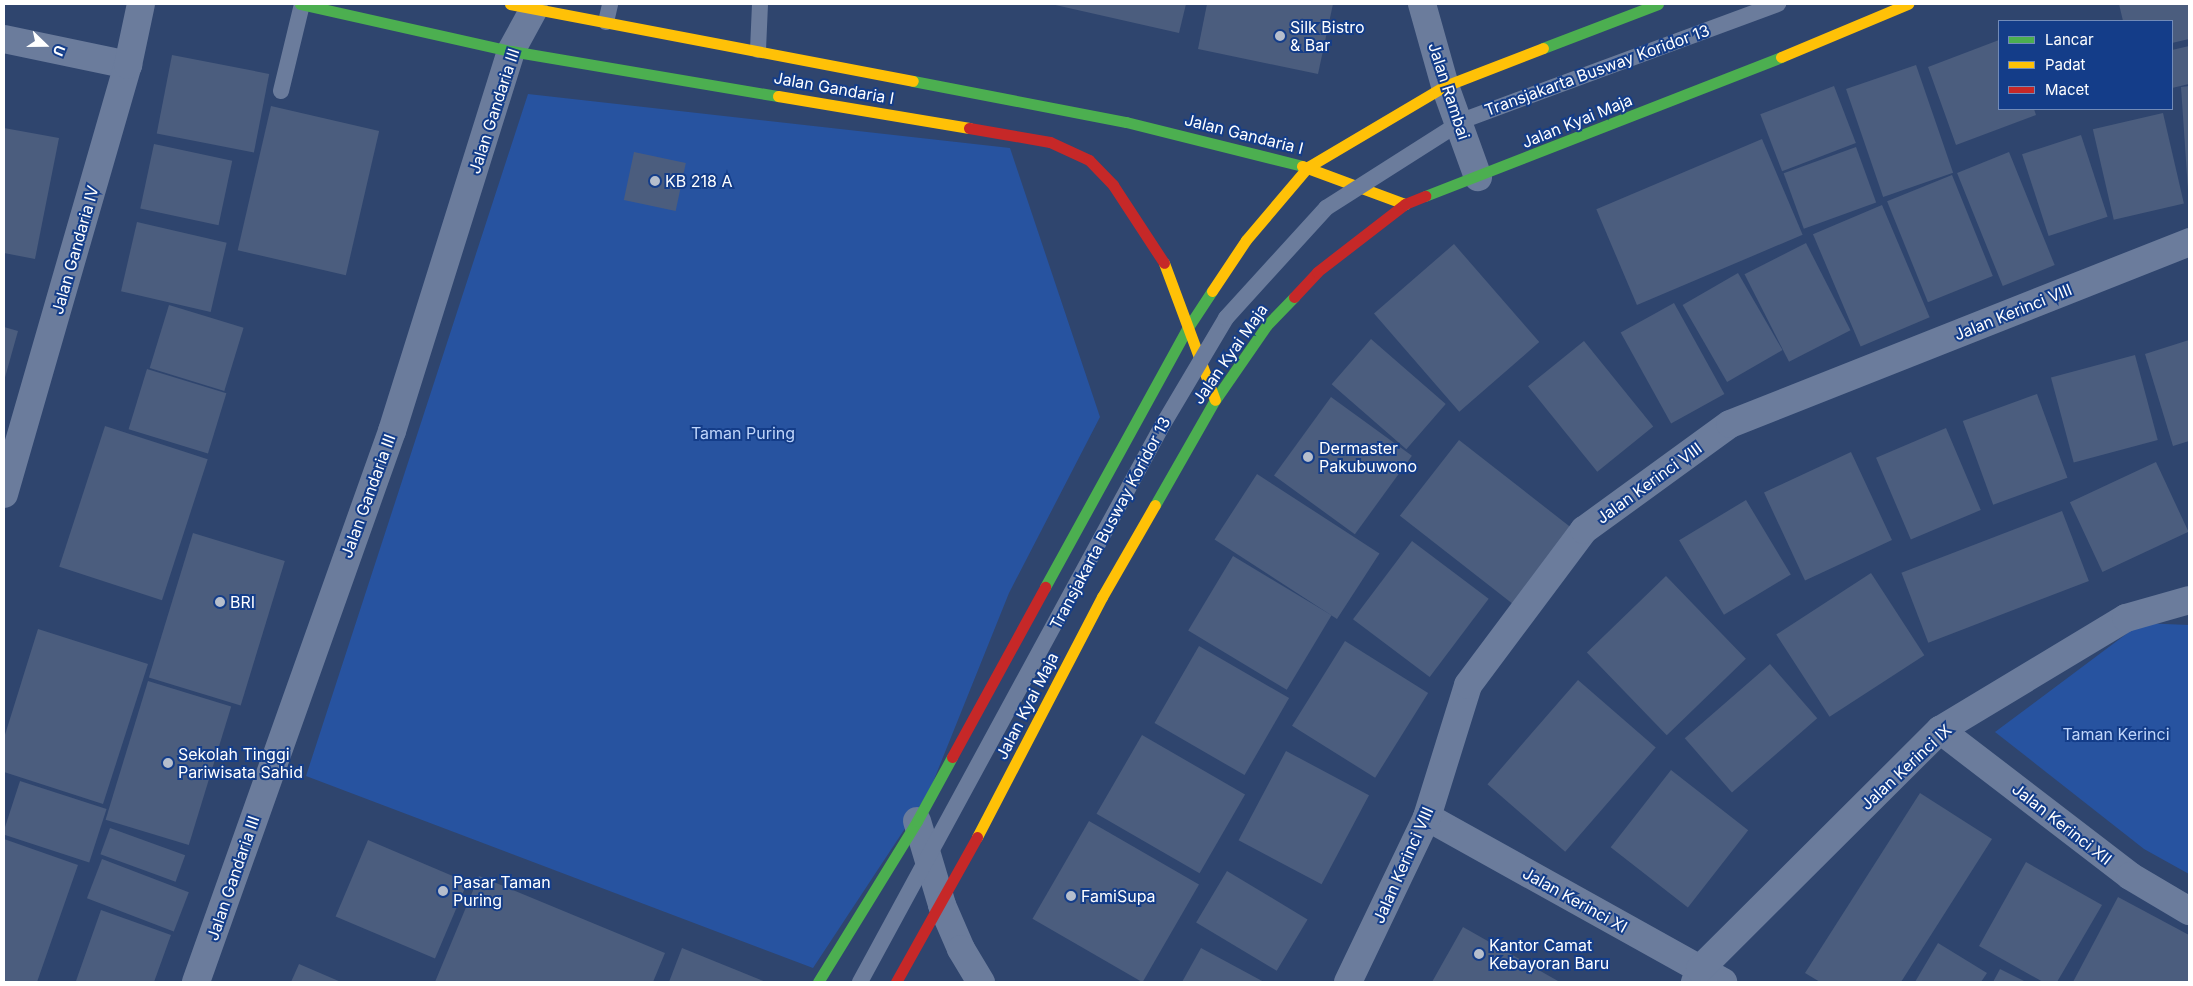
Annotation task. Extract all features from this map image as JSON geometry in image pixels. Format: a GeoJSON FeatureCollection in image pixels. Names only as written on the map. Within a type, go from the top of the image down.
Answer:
{"type":"FeatureCollection","features":[{"type":"Feature","properties":{"kind":"main road","name":"Jalan Gandaria I"},"geometry":{"type":"LineString","coordinates":[[301,4],[511,51],[1050,142],[1089,160],[1113,185],[1162,258],[1215,400]]}},
{"type":"Feature","properties":{"kind":"main road"},"geometry":{"type":"LineString","coordinates":[[818,982],[917,821],[1187,329],[1246,240],[1308,167],[1445,86],[1658,4]]}},
{"type":"Feature","properties":{"kind":"main road","name":"Jalan Kyai Maja"},"geometry":{"type":"LineString","coordinates":[[896,982],[942,906],[1102,597],[1215,400],[1267,325],[1317,272],[1405,204],[1478,177],[1908,4]]}},
{"type":"Feature","properties":{"kind":"main road","name":"Jalan Gandaria I"},"geometry":{"type":"LineString","coordinates":[[522,6],[1126,122],[1308,167],[1405,204]]}},
{"type":"Feature","properties":{"kind":"street","name":"Jalan Gandaria IV"},"geometry":{"type":"LineString","coordinates":[[4,494],[128,65],[141,4]]}},
{"type":"Feature","properties":{"kind":"street","name":"Jalan Rambai"},"geometry":{"type":"LineString","coordinates":[[1422,4],[1445,86],[1478,177]]}},
{"type":"Feature","properties":{"kind":"street","name":"Jalan Gandaria III"},"geometry":{"type":"LineString","coordinates":[[196,982],[392,431],[511,51],[522,6]]}},
{"type":"Feature","properties":{"kind":"street"},"geometry":{"type":"LineString","coordinates":[[4,39],[128,65]]}},
{"type":"Feature","properties":{"kind":"street","name":"Jalan Kerinci VIII"},"geometry":{"type":"LineString","coordinates":[[1348,982],[1427,817],[1468,685],[1584,530],[1730,424],[2189,242]]}},
{"type":"Feature","properties":{"kind":"street","name":"Jalan Kerinci IX"},"geometry":{"type":"LineString","coordinates":[[1706,978],[1940,730],[2126,618],[2189,600]]}},
{"type":"Feature","properties":{"kind":"street","name":"Jalan Kerinci XII"},"geometry":{"type":"LineString","coordinates":[[1940,730],[2130,876],[2189,911]]}},
{"type":"Feature","properties":{"kind":"street","name":"Jalan Kerinci XI"},"geometry":{"type":"LineString","coordinates":[[1427,817],[1706,978]]}},
{"type":"Feature","properties":{"kind":"street"},"geometry":{"type":"LineString","coordinates":[[917,821],[942,906],[961,949],[981,982]]}},
{"type":"Feature","properties":{"kind":"lane"},"geometry":{"type":"LineString","coordinates":[[281,90],[301,4]]}},
{"type":"Feature","properties":{"kind":"lane"},"geometry":{"type":"LineString","coordinates":[[606,22],[610,4]]}},
{"type":"Feature","properties":{"kind":"lane"},"geometry":{"type":"LineString","coordinates":[[758,50],[760,4]]}},
{"type":"Feature","properties":{"kind":"lane","name":"Transjakarta Busway Koridor 13"},"geometry":{"type":"LineString","coordinates":[[860,982],[1162,426],[1226,318],[1326,208],[1464,120],[1583,73],[1778,4]]}},
{"type":"Feature","properties":{"kind":"green space","name":"Taman Puring"},"geometry":{"type":"Polygon","coordinates":[[[528,94],[1010,148],[1100,417],[1009,593],[929,792],[813,968],[306,776],[528,94]]]}},
{"type":"Feature","properties":{"kind":"green space","name":"Taman Kerinci"},"geometry":{"type":"Polygon","coordinates":[[[2141,623],[2189,625],[2189,874],[2144,849],[1995,732],[2141,623]]]}},
{"type":"Feature","properties":{"kind":"building"},"geometry":{"type":"Polygon","coordinates":[[[1051,4],[1186,4],[1179,33],[1051,4]]]}},
{"type":"Feature","properties":{"kind":"building"},"geometry":{"type":"Polygon","coordinates":[[[1207,4],[1333,4],[1318,74],[1198,49],[1207,4]]]}},
{"type":"Feature","properties":{"kind":"building"},"geometry":{"type":"Polygon","coordinates":[[[2119,4],[2189,4],[2189,39],[2173,43],[2173,20],[2123,20],[2119,4]]]}},
{"type":"Feature","properties":{"kind":"building"},"geometry":{"type":"Polygon","coordinates":[[[1998,40],[1998,110],[2034,110],[2036,115],[1956,145],[1928,67],[1998,40]]]}},
{"type":"Feature","properties":{"kind":"building"},"geometry":{"type":"Polygon","coordinates":[[[2189,46],[2189,84],[2173,88],[2173,50],[2189,46]]]}},
{"type":"Feature","properties":{"kind":"building"},"geometry":{"type":"Polygon","coordinates":[[[172,55],[269,74],[254,152],[157,134],[172,55]]]}},
{"type":"Feature","properties":{"kind":"building"},"geometry":{"type":"Polygon","coordinates":[[[1916,65],[1953,173],[1883,197],[1846,89],[1916,65]]]}},
{"type":"Feature","properties":{"kind":"building"},"geometry":{"type":"Polygon","coordinates":[[[1834,86],[1856,143],[1782,171],[1760,114],[1834,86]]]}},
{"type":"Feature","properties":{"kind":"building"},"geometry":{"type":"Polygon","coordinates":[[[2189,86],[2189,190],[2188,190],[2181,87],[2189,86]]]}},
{"type":"Feature","properties":{"kind":"building"},"geometry":{"type":"Polygon","coordinates":[[[271,106],[379,131],[346,275],[238,250],[271,106]]]}},
{"type":"Feature","properties":{"kind":"building"},"geometry":{"type":"Polygon","coordinates":[[[2163,113],[2184,204],[2114,220],[2093,129],[2163,113]]]}},
{"type":"Feature","properties":{"kind":"building"},"geometry":{"type":"Polygon","coordinates":[[[4,128],[59,138],[35,259],[4,253],[4,128]]]}},
{"type":"Feature","properties":{"kind":"building"},"geometry":{"type":"Polygon","coordinates":[[[2081,135],[2108,217],[2049,236],[2022,154],[2081,135]]]}},
{"type":"Feature","properties":{"kind":"building"},"geometry":{"type":"Polygon","coordinates":[[[1762,139],[1803,235],[1637,305],[1596,209],[1762,139]]]}},
{"type":"Feature","properties":{"kind":"building"},"geometry":{"type":"Polygon","coordinates":[[[154,144],[232,161],[219,225],[140,209],[154,144]]]}},
{"type":"Feature","properties":{"kind":"building"},"geometry":{"type":"Polygon","coordinates":[[[1856,147],[1876,202],[1804,229],[1784,173],[1856,147]]]}},
{"type":"Feature","properties":{"kind":"building","name":"KB 218 A"},"geometry":{"type":"Polygon","coordinates":[[[634,152],[686,163],[676,211],[624,200],[634,152]]]}},
{"type":"Feature","properties":{"kind":"building"},"geometry":{"type":"Polygon","coordinates":[[[2009,152],[2055,265],[2003,286],[1957,173],[2009,152]]]}},
{"type":"Feature","properties":{"kind":"building"},"geometry":{"type":"Polygon","coordinates":[[[1952,175],[1993,276],[1928,302],[1887,201],[1952,175]]]}},
{"type":"Feature","properties":{"kind":"building"},"geometry":{"type":"Polygon","coordinates":[[[1882,205],[1930,317],[1861,347],[1813,234],[1882,205]]]}},
{"type":"Feature","properties":{"kind":"building"},"geometry":{"type":"Polygon","coordinates":[[[137,222],[227,243],[211,312],[121,291],[137,222]]]}},
{"type":"Feature","properties":{"kind":"building"},"geometry":{"type":"Polygon","coordinates":[[[1806,243],[1850,330],[1789,362],[1745,274],[1806,243]]]}},
{"type":"Feature","properties":{"kind":"building"},"geometry":{"type":"Polygon","coordinates":[[[1454,244],[1539,342],[1459,412],[1374,314],[1454,244]]]}},
{"type":"Feature","properties":{"kind":"building"},"geometry":{"type":"Polygon","coordinates":[[[1738,273],[1782,350],[1727,382],[1683,305],[1738,273]]]}},
{"type":"Feature","properties":{"kind":"building"},"geometry":{"type":"Polygon","coordinates":[[[1674,303],[1724,394],[1671,424],[1621,333],[1674,303]]]}},
{"type":"Feature","properties":{"kind":"building"},"geometry":{"type":"Polygon","coordinates":[[[169,305],[244,328],[224,391],[150,368],[169,305]]]}},
{"type":"Feature","properties":{"kind":"building"},"geometry":{"type":"Polygon","coordinates":[[[4,327],[18,331],[4,381],[4,327]]]}},
{"type":"Feature","properties":{"kind":"building"},"geometry":{"type":"Polygon","coordinates":[[[1371,339],[1446,404],[1406,449],[1332,384],[1371,339]]]}},
{"type":"Feature","properties":{"kind":"building"},"geometry":{"type":"Polygon","coordinates":[[[2189,340],[2189,441],[2173,446],[2145,354],[2189,340]]]}},
{"type":"Feature","properties":{"kind":"building"},"geometry":{"type":"Polygon","coordinates":[[[1584,341],[1653,426],[1597,472],[1528,386],[1584,341]]]}},
{"type":"Feature","properties":{"kind":"building"},"geometry":{"type":"Polygon","coordinates":[[[2135,355],[2158,440],[2074,463],[2051,378],[2135,355]]]}},
{"type":"Feature","properties":{"kind":"building"},"geometry":{"type":"Polygon","coordinates":[[[147,369],[226,393],[208,454],[129,429],[147,369]]]}},
{"type":"Feature","properties":{"kind":"building"},"geometry":{"type":"Polygon","coordinates":[[[2037,394],[2067,478],[1993,505],[1963,421],[2037,394]]]}},
{"type":"Feature","properties":{"kind":"building"},"geometry":{"type":"Polygon","coordinates":[[[1331,397],[1412,456],[1355,534],[1274,475],[1331,397]]]}},
{"type":"Feature","properties":{"kind":"building"},"geometry":{"type":"Polygon","coordinates":[[[105,426],[208,459],[162,600],[59,567],[105,426]]]}},
{"type":"Feature","properties":{"kind":"building"},"geometry":{"type":"Polygon","coordinates":[[[1946,428],[1981,510],[1911,540],[1876,458],[1946,428]]]}},
{"type":"Feature","properties":{"kind":"building"},"geometry":{"type":"Polygon","coordinates":[[[1459,440],[1573,529],[1514,605],[1400,516],[1459,440]]]}},
{"type":"Feature","properties":{"kind":"building"},"geometry":{"type":"Polygon","coordinates":[[[1851,452],[1892,540],[1805,580],[1764,493],[1851,452]]]}},
{"type":"Feature","properties":{"kind":"building"},"geometry":{"type":"Polygon","coordinates":[[[2156,462],[2189,532],[2102,572],[2070,502],[2156,462]]]}},
{"type":"Feature","properties":{"kind":"building"},"geometry":{"type":"Polygon","coordinates":[[[1257,474],[1379,554],[1337,619],[1215,539],[1257,474]]]}},
{"type":"Feature","properties":{"kind":"building"},"geometry":{"type":"Polygon","coordinates":[[[1746,500],[1791,575],[1724,615],[1679,540],[1746,500]]]}},
{"type":"Feature","properties":{"kind":"building"},"geometry":{"type":"Polygon","coordinates":[[[2062,511],[2089,581],[1928,643],[1901,573],[2062,511]]]}},
{"type":"Feature","properties":{"kind":"building"},"geometry":{"type":"Polygon","coordinates":[[[193,533],[285,561],[241,705],[149,677],[193,533]]]}},
{"type":"Feature","properties":{"kind":"building"},"geometry":{"type":"Polygon","coordinates":[[[1412,541],[1489,599],[1430,677],[1353,619],[1412,541]]]}},
{"type":"Feature","properties":{"kind":"building"},"geometry":{"type":"Polygon","coordinates":[[[1233,556],[1332,615],[1287,690],[1188,631],[1233,556]]]}},
{"type":"Feature","properties":{"kind":"building"},"geometry":{"type":"Polygon","coordinates":[[[1871,573],[1924,655],[1830,717],[1776,635],[1871,573]]]}},
{"type":"Feature","properties":{"kind":"building"},"geometry":{"type":"Polygon","coordinates":[[[1666,576],[1746,659],[1667,735],[1587,652],[1666,576]]]}},
{"type":"Feature","properties":{"kind":"building"},"geometry":{"type":"Polygon","coordinates":[[[38,629],[148,664],[103,804],[4,772],[4,738],[38,629]]]}},
{"type":"Feature","properties":{"kind":"building"},"geometry":{"type":"Polygon","coordinates":[[[1345,641],[1428,693],[1375,778],[1292,726],[1345,641]]]}},
{"type":"Feature","properties":{"kind":"building"},"geometry":{"type":"Polygon","coordinates":[[[1199,646],[1289,698],[1245,775],[1154,723],[1199,646]]]}},
{"type":"Feature","properties":{"kind":"building"},"geometry":{"type":"Polygon","coordinates":[[[1770,664],[1817,718],[1732,792],[1685,738],[1770,664]]]}},
{"type":"Feature","properties":{"kind":"building"},"geometry":{"type":"Polygon","coordinates":[[[1578,680],[1656,748],[1565,852],[1487,784],[1578,680]]]}},
{"type":"Feature","properties":{"kind":"building","name":"Sekolah Tinggi Pariwisata Sahid"},"geometry":{"type":"Polygon","coordinates":[[[148,681],[231,706],[189,845],[106,820],[148,681]]]}},
{"type":"Feature","properties":{"kind":"building"},"geometry":{"type":"Polygon","coordinates":[[[1142,735],[1245,795],[1200,873],[1096,814],[1142,735]]]}},
{"type":"Feature","properties":{"kind":"building"},"geometry":{"type":"Polygon","coordinates":[[[1286,751],[1369,795],[1322,884],[1239,840],[1286,751]]]}},
{"type":"Feature","properties":{"kind":"building"},"geometry":{"type":"Polygon","coordinates":[[[1671,770],[1748,830],[1688,908],[1611,847],[1671,770]]]}},
{"type":"Feature","properties":{"kind":"building"},"geometry":{"type":"Polygon","coordinates":[[[20,781],[107,809],[89,862],[4,835],[20,781]]]}},
{"type":"Feature","properties":{"kind":"building"},"geometry":{"type":"Polygon","coordinates":[[[1920,793],[1992,839],[1901,982],[1820,982],[1805,973],[1920,793]]]}},
{"type":"Feature","properties":{"kind":"building"},"geometry":{"type":"Polygon","coordinates":[[[1089,821],[1199,885],[1143,982],[1032,919],[1089,821]]]}},
{"type":"Feature","properties":{"kind":"building"},"geometry":{"type":"Polygon","coordinates":[[[110,828],[185,855],[176,882],[100,854],[110,828]]]}},
{"type":"Feature","properties":{"kind":"building"},"geometry":{"type":"Polygon","coordinates":[[[4,839],[78,865],[37,982],[4,982],[4,839]]]}},
{"type":"Feature","properties":{"kind":"building"},"geometry":{"type":"Polygon","coordinates":[[[368,840],[467,882],[435,959],[336,916],[368,840]]]}},
{"type":"Feature","properties":{"kind":"building"},"geometry":{"type":"Polygon","coordinates":[[[102,859],[189,892],[174,932],[87,898],[102,859]]]}},
{"type":"Feature","properties":{"kind":"building"},"geometry":{"type":"Polygon","coordinates":[[[2026,862],[2102,905],[2057,982],[2043,982],[1979,946],[2026,862]]]}},
{"type":"Feature","properties":{"kind":"building"},"geometry":{"type":"Polygon","coordinates":[[[1227,871],[1308,919],[1277,971],[1196,922],[1227,871]]]}},
{"type":"Feature","properties":{"kind":"building"},"geometry":{"type":"Polygon","coordinates":[[[479,876],[665,953],[653,982],[435,982],[479,876]]]}},
{"type":"Feature","properties":{"kind":"building"},"geometry":{"type":"Polygon","coordinates":[[[2118,897],[2189,935],[2189,982],[2073,982],[2118,897]]]}},
{"type":"Feature","properties":{"kind":"building"},"geometry":{"type":"Polygon","coordinates":[[[101,910],[171,935],[154,982],[76,981],[101,910]]]}},
{"type":"Feature","properties":{"kind":"building","name":"Kantor Camat Kebayoran Baru"},"geometry":{"type":"Polygon","coordinates":[[[1463,927],[1558,981],[1432,982],[1463,927]]]}},
{"type":"Feature","properties":{"kind":"building"},"geometry":{"type":"Polygon","coordinates":[[[1938,943],[1987,973],[1981,982],[1915,982],[1938,943]]]}},
{"type":"Feature","properties":{"kind":"building"},"geometry":{"type":"Polygon","coordinates":[[[682,948],[766,982],[669,982],[682,948]]]}},
{"type":"Feature","properties":{"kind":"building"},"geometry":{"type":"Polygon","coordinates":[[[1201,948],[1264,982],[1182,982],[1201,948]]]}},
{"type":"Feature","properties":{"kind":"building"},"geometry":{"type":"Polygon","coordinates":[[[299,964],[341,982],[291,982],[299,964]]]}},
{"type":"Feature","properties":{"kind":"building"},"geometry":{"type":"Polygon","coordinates":[[[2000,969],[2026,982],[1993,982],[2000,969]]]}},
{"type":"Feature","properties":{"kind":"traffic: fast"},"geometry":{"type":"LineString","coordinates":[[300,4],[511,51],[778,96]]}},
{"type":"Feature","properties":{"kind":"traffic: fast"},"geometry":{"type":"LineString","coordinates":[[1543,48],[1658,4]]}},
{"type":"Feature","properties":{"kind":"traffic: fast"},"geometry":{"type":"LineString","coordinates":[[1425,196],[1781,57]]}},
{"type":"Feature","properties":{"kind":"traffic: fast"},"geometry":{"type":"LineString","coordinates":[[913,81],[1126,122],[1302,166]]}},
{"type":"Feature","properties":{"kind":"traffic: fast"},"geometry":{"type":"LineString","coordinates":[[1045,587],[1187,329],[1212,291]]}},
{"type":"Feature","properties":{"kind":"traffic: fast"},"geometry":{"type":"LineString","coordinates":[[1155,505],[1215,400],[1267,325],[1294,297]]}},
{"type":"Feature","properties":{"kind":"traffic: fast"},"geometry":{"type":"LineString","coordinates":[[818,982],[917,821],[952,757]]}},
{"type":"Feature","properties":{"kind":"traffic: slow"},"geometry":{"type":"LineString","coordinates":[[510,4],[913,81]]}},
{"type":"Feature","properties":{"kind":"traffic: slow"},"geometry":{"type":"LineString","coordinates":[[1781,57],[1908,4]]}},
{"type":"Feature","properties":{"kind":"traffic: slow"},"geometry":{"type":"LineString","coordinates":[[1212,291],[1246,240],[1308,167],[1445,86],[1543,48]]}},
{"type":"Feature","properties":{"kind":"traffic: slow"},"geometry":{"type":"LineString","coordinates":[[778,96],[969,128]]}},
{"type":"Feature","properties":{"kind":"traffic: slow"},"geometry":{"type":"LineString","coordinates":[[1302,166],[1405,204]]}},
{"type":"Feature","properties":{"kind":"traffic: slow"},"geometry":{"type":"LineString","coordinates":[[1164,263],[1215,400]]}},
{"type":"Feature","properties":{"kind":"traffic: slow"},"geometry":{"type":"LineString","coordinates":[[977,837],[1102,597],[1155,505]]}},
{"type":"Feature","properties":{"kind":"traffic: jam"},"geometry":{"type":"LineString","coordinates":[[969,128],[1050,142],[1089,160],[1113,185],[1164,263]]}},
{"type":"Feature","properties":{"kind":"traffic: jam"},"geometry":{"type":"LineString","coordinates":[[1294,297],[1317,272],[1405,204],[1425,196]]}},
{"type":"Feature","properties":{"kind":"traffic: jam"},"geometry":{"type":"LineString","coordinates":[[952,757],[1045,587]]}},
{"type":"Feature","properties":{"kind":"traffic: jam"},"geometry":{"type":"LineString","coordinates":[[896,982],[977,837]]}},
{"type":"Feature","properties":{"kind":"place","name":"Silk Bistro & Bar"},"geometry":{"type":"Point","coordinates":[1280,36]}},
{"type":"Feature","properties":{"kind":"place","name":"KB 218 A"},"geometry":{"type":"Point","coordinates":[655,181]}},
{"type":"Feature","properties":{"kind":"place","name":"Dermaster Pakubuwono"},"geometry":{"type":"Point","coordinates":[1308,457]}},
{"type":"Feature","properties":{"kind":"place","name":"BRI"},"geometry":{"type":"Point","coordinates":[220,602]}},
{"type":"Feature","properties":{"kind":"place","name":"Sekolah Tinggi Pariwisata Sahid"},"geometry":{"type":"Point","coordinates":[168,763]}},
{"type":"Feature","properties":{"kind":"place","name":"Pasar Taman Puring"},"geometry":{"type":"Point","coordinates":[443,891]}},
{"type":"Feature","properties":{"kind":"place","name":"FamiSupa"},"geometry":{"type":"Point","coordinates":[1071,896]}},
{"type":"Feature","properties":{"kind":"place","name":"Kantor Camat Kebayoran Baru"},"geometry":{"type":"Point","coordinates":[1479,954]}}]}
